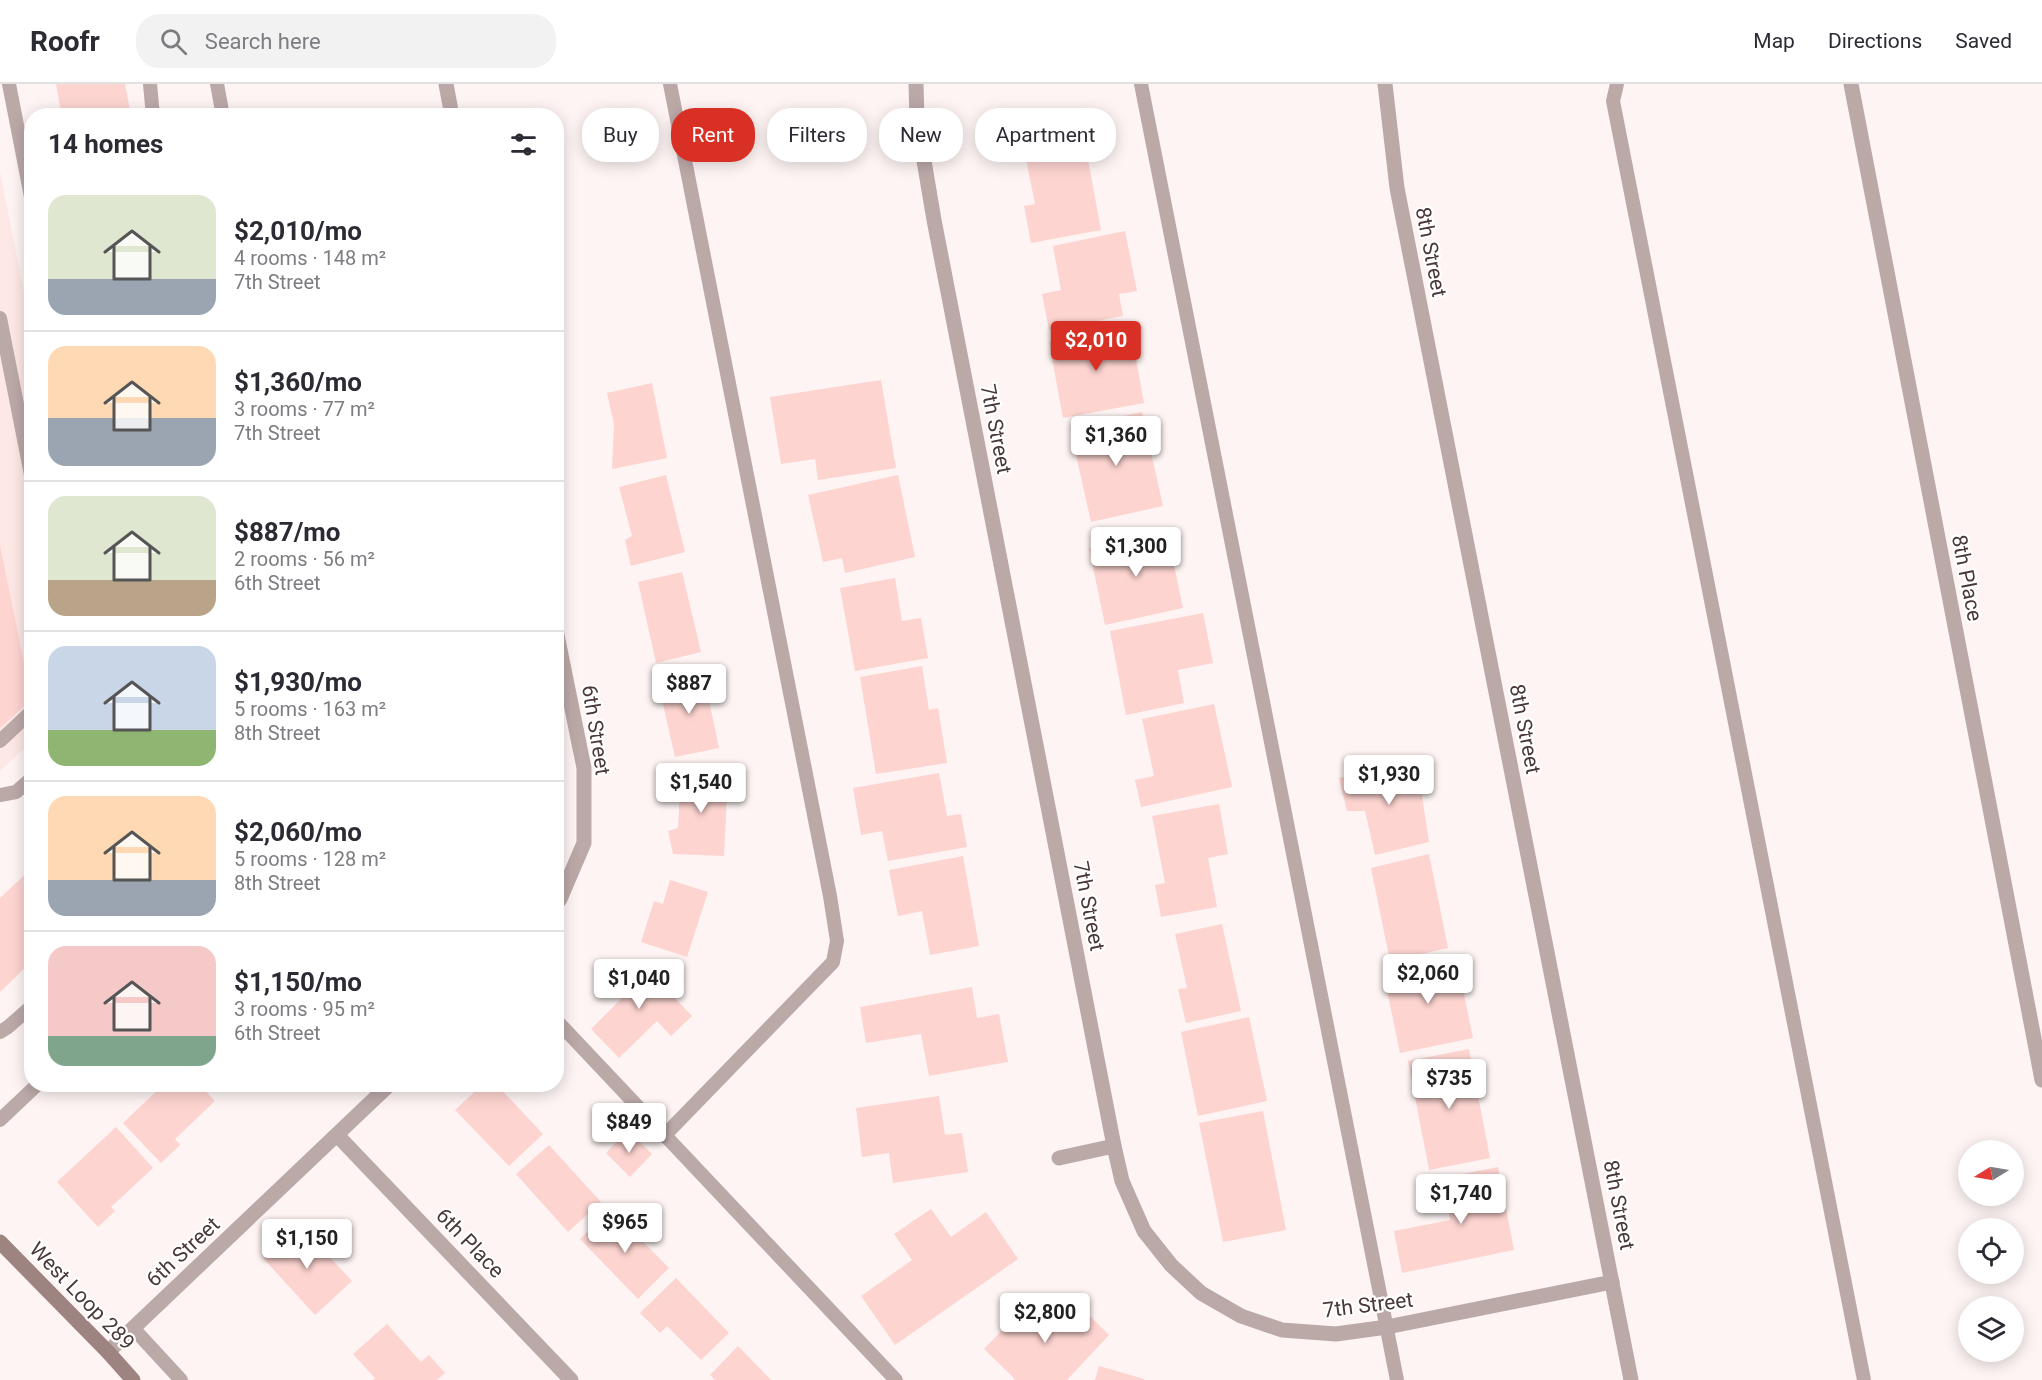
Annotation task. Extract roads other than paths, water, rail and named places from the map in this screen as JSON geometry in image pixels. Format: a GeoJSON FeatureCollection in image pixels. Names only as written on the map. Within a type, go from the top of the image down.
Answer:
{"type":"FeatureCollection","features":[{"type":"Feature","properties":{"kind":"main road","name":"West Loop 289"},"geometry":{"type":"LineString","coordinates":[[0,1242],[134,1380]]}},
{"type":"Feature","properties":{"kind":"street"},"geometry":{"type":"LineString","coordinates":[[446,84],[450,108]]}},
{"type":"Feature","properties":{"kind":"street","name":"7th Street"},"geometry":{"type":"LineString","coordinates":[[916,84],[917,119],[934,220],[1114,1146],[1122,1181],[1144,1231],[1171,1265],[1202,1293],[1241,1316],[1282,1330],[1336,1334],[1612,1282]]}},
{"type":"Feature","properties":{"kind":"street","name":"8th Street"},"geometry":{"type":"LineString","coordinates":[[1385,84],[1397,188],[1631,1380]]}},
{"type":"Feature","properties":{"kind":"street","name":"8th Place"},"geometry":{"type":"LineString","coordinates":[[1851,84],[2042,1080]]}},
{"type":"Feature","properties":{"kind":"street","name":"6th Street"},"geometry":{"type":"LineString","coordinates":[[564,669],[584,768],[584,843],[564,890]]}},
{"type":"Feature","properties":{"kind":"street","name":"6th Street"},"geometry":{"type":"LineString","coordinates":[[108,1352],[382,1092]]}},
{"type":"Feature","properties":{"kind":"street","name":"6th Place"},"geometry":{"type":"LineString","coordinates":[[338,1136],[571,1380]]}},
{"type":"Feature","properties":{"kind":"street"},"geometry":{"type":"LineString","coordinates":[[1059,1158],[1114,1146]]}},
{"type":"Feature","properties":{"kind":"lane"},"geometry":{"type":"LineString","coordinates":[[9,84],[24,161]]}},
{"type":"Feature","properties":{"kind":"lane"},"geometry":{"type":"LineString","coordinates":[[150,84],[152,108]]}},
{"type":"Feature","properties":{"kind":"lane"},"geometry":{"type":"LineString","coordinates":[[217,84],[222,108]]}},
{"type":"Feature","properties":{"kind":"lane"},"geometry":{"type":"LineString","coordinates":[[664,1136],[833,962],[837,941],[828,884],[669,84]]}},
{"type":"Feature","properties":{"kind":"lane"},"geometry":{"type":"LineString","coordinates":[[1141,84],[1397,1380]]}},
{"type":"Feature","properties":{"kind":"lane"},"geometry":{"type":"LineString","coordinates":[[1617,84],[1613,101],[1864,1380]]}},
{"type":"Feature","properties":{"kind":"lane"},"geometry":{"type":"LineString","coordinates":[[0,318],[24,440]]}},
{"type":"Feature","properties":{"kind":"lane"},"geometry":{"type":"LineString","coordinates":[[0,741],[24,718]]}},
{"type":"Feature","properties":{"kind":"lane"},"geometry":{"type":"LineString","coordinates":[[0,795],[16,792],[24,785]]}},
{"type":"Feature","properties":{"kind":"lane"},"geometry":{"type":"LineString","coordinates":[[0,1032],[24,1013]]}},
{"type":"Feature","properties":{"kind":"lane"},"geometry":{"type":"LineString","coordinates":[[564,1029],[896,1380]]}},
{"type":"Feature","properties":{"kind":"lane"},"geometry":{"type":"LineString","coordinates":[[0,1120],[30,1092]]}},
{"type":"Feature","properties":{"kind":"lane"},"geometry":{"type":"LineString","coordinates":[[133,1328],[181,1380]]}}]}
